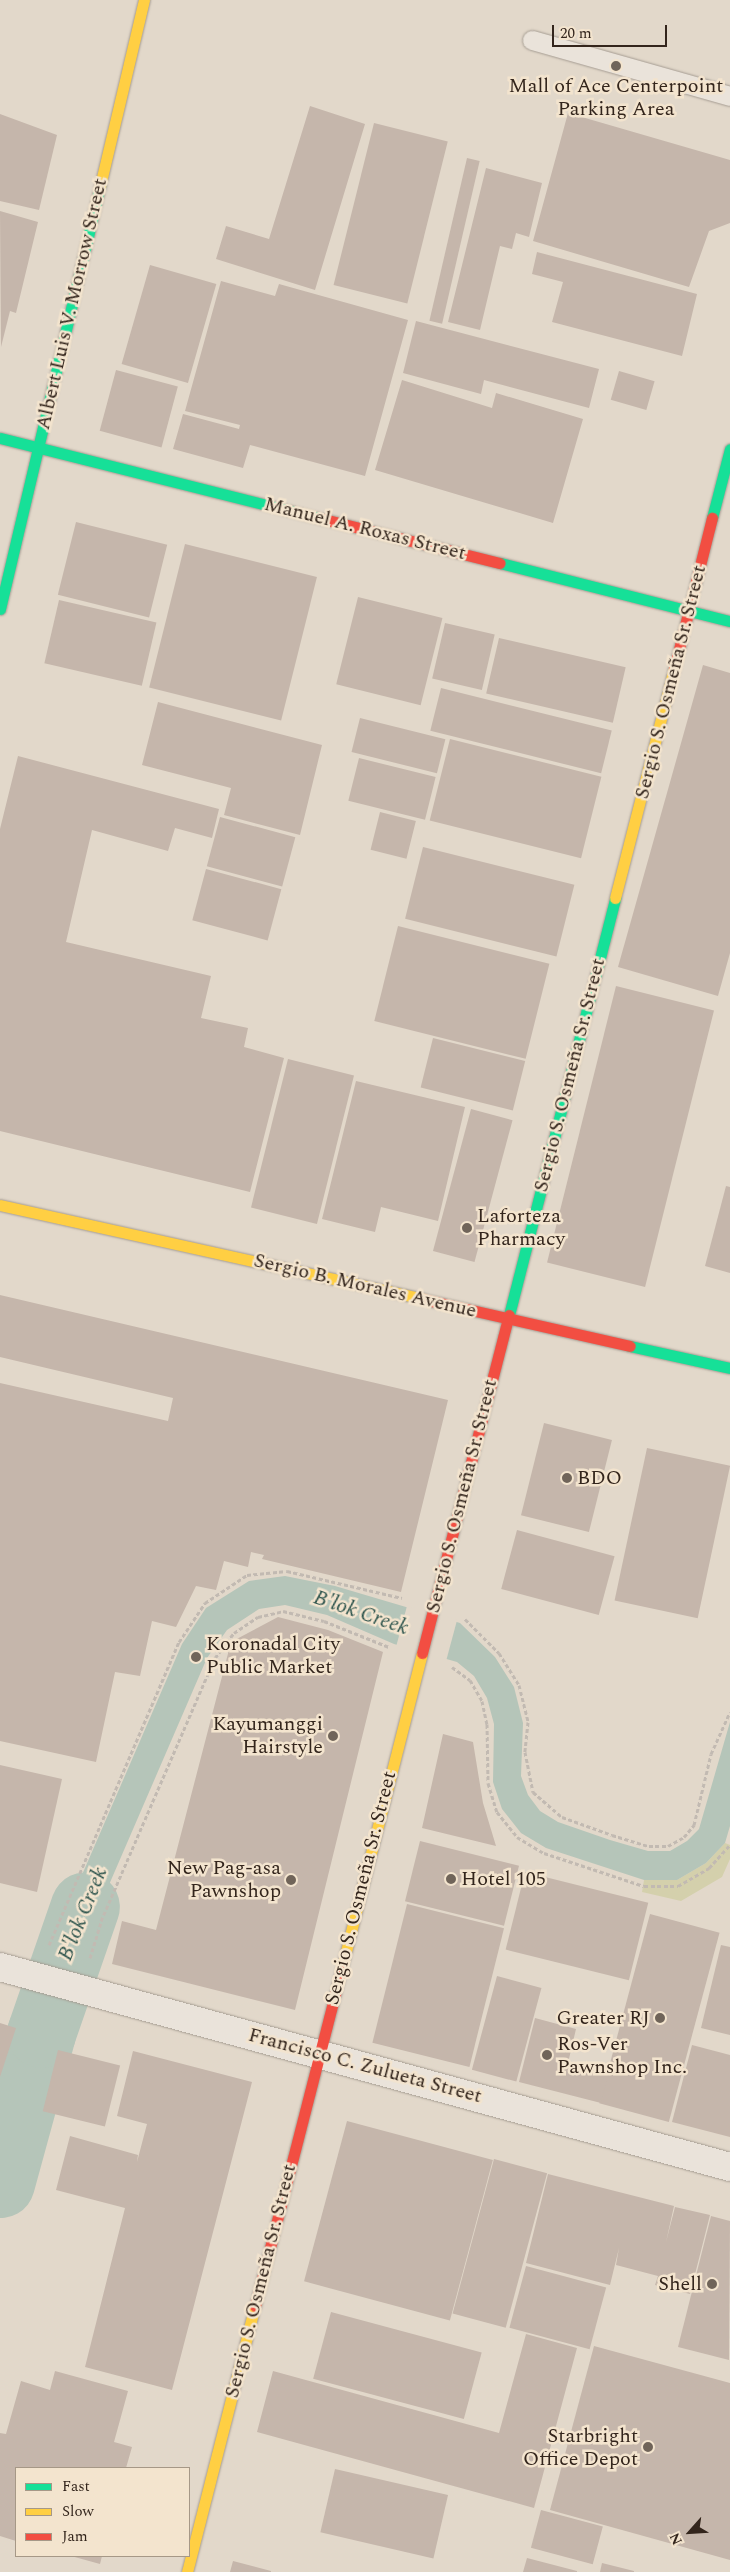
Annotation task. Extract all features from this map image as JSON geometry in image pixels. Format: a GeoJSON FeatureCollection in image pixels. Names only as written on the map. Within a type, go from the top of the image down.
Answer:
{"type":"FeatureCollection","features":[{"type":"Feature","properties":{"kind":"street","name":"Albert Luis V. Morrow Street"},"geometry":{"type":"LineString","coordinates":[[0,609],[144,0]]}},
{"type":"Feature","properties":{"kind":"street","name":"Manuel A. Roxas Street"},"geometry":{"type":"LineString","coordinates":[[0,438],[730,621]]}},
{"type":"Feature","properties":{"kind":"street","name":"Sergio S. Osmeña Sr. Street"},"geometry":{"type":"LineString","coordinates":[[187,2572],[730,449]]}},
{"type":"Feature","properties":{"kind":"street","name":"Sergio B. Morales Avenue"},"geometry":{"type":"LineString","coordinates":[[0,1205],[730,1368]]}},
{"type":"Feature","properties":{"kind":"street","name":"Francisco C. Zulueta Street"},"geometry":{"type":"LineString","coordinates":[[0,1967],[730,2167]]}},
{"type":"Feature","properties":{"kind":"lane"},"geometry":{"type":"LineString","coordinates":[[532,40],[730,96]]}},
{"type":"Feature","properties":{"kind":"path"},"geometry":{"type":"LineString","coordinates":[[40,1977],[60,1912],[175,1651],[205,1603],[247,1575],[287,1570],[433,1610],[458,1613],[478,1629],[519,1685],[528,1722],[526,1760],[533,1792],[562,1817],[649,1846],[668,1846],[684,1837],[694,1826],[711,1754],[730,1712]]}},
{"type":"Feature","properties":{"kind":"path"},"geometry":{"type":"LineString","coordinates":[[80,1988],[109,1903],[215,1658],[234,1633],[258,1617],[283,1612],[324,1621],[420,1658],[455,1668],[470,1680],[482,1701],[487,1724],[488,1783],[497,1812],[517,1836],[544,1853],[644,1886],[678,1886],[709,1868],[730,1845]]}},
{"type":"Feature","properties":{"kind":"shaded area"},"geometry":{"type":"Polygon","coordinates":[[[725,1843],[730,1845],[730,1859],[722,1877],[681,1901],[642,1892],[644,1880],[677,1880],[706,1863],[725,1843]]]}},
{"type":"Feature","properties":{"kind":"water"},"geometry":{"type":"Polygon","coordinates":[[[285,1576],[335,1586],[460,1623],[495,1657],[514,1687],[523,1723],[521,1776],[528,1795],[540,1811],[558,1822],[610,1840],[648,1851],[670,1851],[687,1841],[699,1829],[730,1722],[730,1826],[725,1843],[706,1863],[677,1880],[644,1880],[546,1848],[521,1833],[502,1809],[493,1782],[494,1724],[487,1698],[474,1676],[457,1662],[394,1644],[327,1615],[285,1605],[259,1609],[227,1630],[207,1658],[86,1938],[72,1981],[44,1974],[59,1928],[182,1644],[206,1608],[249,1581],[285,1576]]]}},
{"type":"Feature","properties":{"kind":"pier"},"geometry":{"type":"Polygon","coordinates":[[[407,1606],[457,1619],[446,1660],[396,1647],[407,1606]]]}},
{"type":"Feature","properties":{"kind":"building"},"geometry":{"type":"Polygon","coordinates":[[[310,106],[365,124],[315,290],[216,259],[226,226],[269,239],[310,106]]]}},
{"type":"Feature","properties":{"kind":"building"},"geometry":{"type":"Polygon","coordinates":[[[568,113],[730,160],[730,223],[709,231],[689,287],[533,241],[568,113]]]}},
{"type":"Feature","properties":{"kind":"building"},"geometry":{"type":"Polygon","coordinates":[[[0,114],[57,135],[39,210],[0,201],[0,114]]]}},
{"type":"Feature","properties":{"kind":"building"},"geometry":{"type":"Polygon","coordinates":[[[374,123],[448,141],[407,303],[334,285],[374,123]]]}},
{"type":"Feature","properties":{"kind":"building"},"geometry":{"type":"Polygon","coordinates":[[[467,158],[480,161],[442,324],[429,321],[467,158]]]}},
{"type":"Feature","properties":{"kind":"building"},"geometry":{"type":"Polygon","coordinates":[[[486,168],[542,183],[529,237],[516,233],[512,249],[500,246],[480,330],[448,322],[486,168]]]}},
{"type":"Feature","properties":{"kind":"building"},"geometry":{"type":"Polygon","coordinates":[[[0,211],[38,222],[16,313],[10,311],[1,347],[0,211]]]}},
{"type":"Feature","properties":{"kind":"building"},"geometry":{"type":"Polygon","coordinates":[[[537,252],[697,294],[682,356],[552,322],[563,282],[532,274],[537,252]]]}},
{"type":"Feature","properties":{"kind":"building"},"geometry":{"type":"Polygon","coordinates":[[[150,265],[216,284],[188,383],[122,364],[150,265]]]}},
{"type":"Feature","properties":{"kind":"building"},"geometry":{"type":"Polygon","coordinates":[[[221,281],[275,296],[279,284],[408,320],[365,476],[250,445],[243,468],[173,449],[183,414],[239,429],[240,425],[185,411],[221,281]]]}},
{"type":"Feature","properties":{"kind":"building"},"geometry":{"type":"Polygon","coordinates":[[[416,321],[599,369],[589,408],[484,380],[481,394],[403,373],[416,321]]]}},
{"type":"Feature","properties":{"kind":"building"},"geometry":{"type":"Polygon","coordinates":[[[116,370],[178,387],[162,447],[100,431],[116,370]]]}},
{"type":"Feature","properties":{"kind":"building"},"geometry":{"type":"Polygon","coordinates":[[[619,371],[655,381],[646,410],[611,400],[619,371]]]}},
{"type":"Feature","properties":{"kind":"building"},"geometry":{"type":"Polygon","coordinates":[[[402,380],[492,408],[496,393],[583,419],[553,523],[375,470],[402,380]]]}},
{"type":"Feature","properties":{"kind":"building"},"geometry":{"type":"Polygon","coordinates":[[[76,522],[167,545],[149,618],[58,595],[76,522]]]}},
{"type":"Feature","properties":{"kind":"building"},"geometry":{"type":"Polygon","coordinates":[[[185,544],[317,577],[281,721],[149,688],[185,544]]]}},
{"type":"Feature","properties":{"kind":"building"},"geometry":{"type":"Polygon","coordinates":[[[358,597],[442,618],[421,705],[336,684],[358,597]]]}},
{"type":"Feature","properties":{"kind":"building"},"geometry":{"type":"Polygon","coordinates":[[[59,600],[156,622],[142,686],[44,663],[59,600]]]}},
{"type":"Feature","properties":{"kind":"building"},"geometry":{"type":"Polygon","coordinates":[[[445,623],[495,634],[482,690],[432,679],[445,623]]]}},
{"type":"Feature","properties":{"kind":"building"},"geometry":{"type":"Polygon","coordinates":[[[499,638],[626,667],[613,723],[486,694],[499,638]]]}},
{"type":"Feature","properties":{"kind":"building"},"geometry":{"type":"Polygon","coordinates":[[[703,665],[730,673],[730,953],[718,996],[618,967],[703,665]]]}},
{"type":"Feature","properties":{"kind":"building"},"geometry":{"type":"Polygon","coordinates":[[[441,688],[612,731],[601,773],[430,731],[441,688]]]}},
{"type":"Feature","properties":{"kind":"building"},"geometry":{"type":"Polygon","coordinates":[[[158,702],[322,745],[300,835],[224,815],[231,788],[142,765],[158,702]]]}},
{"type":"Feature","properties":{"kind":"building"},"geometry":{"type":"Polygon","coordinates":[[[360,718],[445,739],[437,773],[352,752],[360,718]]]}},
{"type":"Feature","properties":{"kind":"building"},"geometry":{"type":"Polygon","coordinates":[[[450,739],[601,777],[581,858],[430,821],[450,739]]]}},
{"type":"Feature","properties":{"kind":"building"},"geometry":{"type":"Polygon","coordinates":[[[18,756],[219,809],[212,838],[175,828],[168,851],[92,830],[66,942],[211,976],[201,1018],[248,1028],[244,1047],[284,1058],[250,1192],[0,1131],[0,829],[18,756]]]}},
{"type":"Feature","properties":{"kind":"building"},"geometry":{"type":"Polygon","coordinates":[[[359,758],[436,777],[425,820],[348,801],[359,758]]]}},
{"type":"Feature","properties":{"kind":"building"},"geometry":{"type":"Polygon","coordinates":[[[380,812],[416,821],[406,859],[371,850],[380,812]]]}},
{"type":"Feature","properties":{"kind":"building"},"geometry":{"type":"Polygon","coordinates":[[[220,817],[295,837],[282,886],[207,866],[220,817]]]}},
{"type":"Feature","properties":{"kind":"building"},"geometry":{"type":"Polygon","coordinates":[[[423,847],[574,885],[556,957],[405,919],[423,847]]]}},
{"type":"Feature","properties":{"kind":"building"},"geometry":{"type":"Polygon","coordinates":[[[206,869],[281,889],[268,940],[192,920],[206,869]]]}},
{"type":"Feature","properties":{"kind":"building"},"geometry":{"type":"Polygon","coordinates":[[[398,926],[549,964],[526,1059],[374,1021],[398,926]]]}},
{"type":"Feature","properties":{"kind":"building"},"geometry":{"type":"Polygon","coordinates":[[[616,986],[714,1010],[645,1287],[547,1263],[616,986]]]}},
{"type":"Feature","properties":{"kind":"building"},"geometry":{"type":"Polygon","coordinates":[[[433,1038],[525,1061],[513,1110],[421,1087],[433,1038]]]}},
{"type":"Feature","properties":{"kind":"building"},"geometry":{"type":"Polygon","coordinates":[[[288,1059],[354,1075],[317,1224],[251,1207],[288,1059]]]}},
{"type":"Feature","properties":{"kind":"building"},"geometry":{"type":"Polygon","coordinates":[[[356,1081],[465,1107],[438,1221],[381,1207],[375,1232],[322,1219],[356,1081]]]}},
{"type":"Feature","properties":{"kind":"building"},"geometry":{"type":"Polygon","coordinates":[[[471,1109],[513,1120],[474,1262],[433,1251],[471,1109]]]}},
{"type":"Feature","properties":{"kind":"building"},"geometry":{"type":"Polygon","coordinates":[[[726,1186],[730,1187],[730,1273],[705,1266],[726,1186]]]}},
{"type":"Feature","properties":{"kind":"building"},"geometry":{"type":"Polygon","coordinates":[[[0,1295],[448,1400],[401,1592],[262,1559],[264,1555],[251,1552],[248,1567],[224,1561],[216,1590],[196,1586],[176,1627],[152,1621],[140,1676],[115,1672],[96,1762],[0,1741],[0,1383],[168,1421],[173,1398],[0,1357],[0,1295]]]}},
{"type":"Feature","properties":{"kind":"building","name":"BDO"},"geometry":{"type":"Polygon","coordinates":[[[544,1423],[612,1440],[589,1532],[521,1515],[544,1423]]]}},
{"type":"Feature","properties":{"kind":"building"},"geometry":{"type":"Polygon","coordinates":[[[647,1448],[730,1466],[698,1618],[615,1601],[647,1448]]]}},
{"type":"Feature","properties":{"kind":"building"},"geometry":{"type":"Polygon","coordinates":[[[517,1530],[615,1556],[599,1615],[501,1589],[517,1530]]]}},
{"type":"Feature","properties":{"kind":"building"},"geometry":{"type":"Polygon","coordinates":[[[278,1617],[328,1630],[383,1652],[295,2010],[112,1964],[122,1921],[156,1930],[231,1642],[278,1617]]]}},
{"type":"Feature","properties":{"kind":"building"},"geometry":{"type":"Polygon","coordinates":[[[443,1734],[473,1742],[483,1803],[496,1846],[422,1828],[443,1734]]]}},
{"type":"Feature","properties":{"kind":"building"},"geometry":{"type":"Polygon","coordinates":[[[0,1765],[62,1779],[37,1892],[0,1883],[0,1765]]]}},
{"type":"Feature","properties":{"kind":"building"},"geometry":{"type":"Polygon","coordinates":[[[420,1841],[519,1866],[504,1926],[405,1901],[420,1841]]]}},
{"type":"Feature","properties":{"kind":"building"},"geometry":{"type":"Polygon","coordinates":[[[525,1872],[648,1903],[629,1980],[506,1950],[525,1872]]]}},
{"type":"Feature","properties":{"kind":"building"},"geometry":{"type":"Polygon","coordinates":[[[407,1904],[504,1928],[469,2067],[372,2043],[407,1904]]]}},
{"type":"Feature","properties":{"kind":"building","name":"Greater RJ"},"geometry":{"type":"Polygon","coordinates":[[[650,1914],[720,1933],[669,2122],[599,2103],[650,1914]]]}},
{"type":"Feature","properties":{"kind":"building"},"geometry":{"type":"Polygon","coordinates":[[[721,1945],[730,1947],[730,2035],[701,2028],[721,1945]]]}},
{"type":"Feature","properties":{"kind":"building"},"geometry":{"type":"Polygon","coordinates":[[[497,1976],[541,1988],[516,2082],[472,2070],[497,1976]]]}},
{"type":"Feature","properties":{"kind":"building","name":"Ros-Ver Pawnshop Inc."},"geometry":{"type":"Polygon","coordinates":[[[535,2018],[576,2029],[568,2063],[609,2073],[601,2103],[519,2082],[535,2018]]]}},
{"type":"Feature","properties":{"kind":"building"},"geometry":{"type":"Polygon","coordinates":[[[0,2023],[16,2028],[0,2077],[0,2023]]]}},
{"type":"Feature","properties":{"kind":"building"},"geometry":{"type":"Polygon","coordinates":[[[692,2045],[730,2055],[730,2137],[672,2122],[692,2045]]]}},
{"type":"Feature","properties":{"kind":"building"},"geometry":{"type":"Polygon","coordinates":[[[58,2050],[120,2065],[105,2127],[43,2111],[58,2050]]]}},
{"type":"Feature","properties":{"kind":"building"},"geometry":{"type":"Polygon","coordinates":[[[133,2051],[252,2082],[172,2390],[85,2367],[125,2208],[56,2190],[70,2136],[138,2155],[137,2162],[147,2124],[117,2116],[133,2051]]]}},
{"type":"Feature","properties":{"kind":"building"},"geometry":{"type":"Polygon","coordinates":[[[347,2121],[493,2160],[450,2320],[304,2281],[347,2121]]]}},
{"type":"Feature","properties":{"kind":"building"},"geometry":{"type":"Polygon","coordinates":[[[494,2159],[547,2173],[506,2328],[453,2314],[494,2159]]]}},
{"type":"Feature","properties":{"kind":"building"},"geometry":{"type":"Polygon","coordinates":[[[548,2174],[674,2206],[666,2242],[675,2207],[710,2215],[690,2294],[655,2285],[658,2276],[616,2265],[619,2248],[610,2285],[526,2263],[548,2174]]]}},
{"type":"Feature","properties":{"kind":"building","name":"Shell"},"geometry":{"type":"Polygon","coordinates":[[[711,2216],[730,2221],[729,2360],[678,2347],[711,2216]]]}},
{"type":"Feature","properties":{"kind":"building"},"geometry":{"type":"Polygon","coordinates":[[[526,2266],[606,2287],[590,2349],[509,2328],[526,2266]]]}},
{"type":"Feature","properties":{"kind":"building"},"geometry":{"type":"Polygon","coordinates":[[[331,2312],[482,2352],[464,2419],[313,2379],[331,2312]]]}},
{"type":"Feature","properties":{"kind":"building"},"geometry":{"type":"Polygon","coordinates":[[[526,2334],[577,2348],[534,2508],[257,2432],[273,2371],[499,2433],[526,2334]]]}},
{"type":"Feature","properties":{"kind":"building","name":"Starbright Office Depot"},"geometry":{"type":"Polygon","coordinates":[[[594,2346],[730,2383],[730,2560],[550,2510],[594,2346]]]}},
{"type":"Feature","properties":{"kind":"building"},"geometry":{"type":"Polygon","coordinates":[[[55,2371],[128,2391],[114,2442],[132,2447],[126,2467],[15,2467],[15,2541],[0,2536],[0,2433],[6,2434],[21,2381],[50,2390],[55,2371]]]}},
{"type":"Feature","properties":{"kind":"building"},"geometry":{"type":"Polygon","coordinates":[[[335,2469],[448,2495],[433,2558],[320,2532],[335,2469]]]}},
{"type":"Feature","properties":{"kind":"building"},"geometry":{"type":"Polygon","coordinates":[[[541,2510],[603,2527],[593,2564],[531,2548],[541,2510]]]}},
{"type":"Feature","properties":{"kind":"building"},"geometry":{"type":"Polygon","coordinates":[[[75,2557],[102,2557],[100,2564],[75,2557]]]}},
{"type":"Feature","properties":{"kind":"building"},"geometry":{"type":"Polygon","coordinates":[[[527,2558],[577,2571],[577,2572],[523,2572],[527,2558]]]}},
{"type":"Feature","properties":{"kind":"building"},"geometry":{"type":"Polygon","coordinates":[[[233,2561],[271,2571],[271,2572],[230,2572],[233,2561]]]}},
{"type":"Feature","properties":{"kind":"building"},"geometry":{"type":"Polygon","coordinates":[[[602,2563],[634,2571],[634,2572],[600,2572],[602,2563]]]}},
{"type":"Feature","properties":{"kind":"waterway","name":"B'lok Creek"},"geometry":{"type":"LineString","coordinates":[[0,2183],[41,2033],[85,1906]]}},
{"type":"Feature","properties":{"kind":"traffic: fast"},"geometry":{"type":"LineString","coordinates":[[0,609],[100,186]]}},
{"type":"Feature","properties":{"kind":"traffic: fast"},"geometry":{"type":"LineString","coordinates":[[0,438],[323,519]]}},
{"type":"Feature","properties":{"kind":"traffic: fast"},"geometry":{"type":"LineString","coordinates":[[712,518],[730,449]]}},
{"type":"Feature","properties":{"kind":"traffic: fast"},"geometry":{"type":"LineString","coordinates":[[500,563],[730,621]]}},
{"type":"Feature","properties":{"kind":"traffic: fast"},"geometry":{"type":"LineString","coordinates":[[509,1315],[615,898]]}},
{"type":"Feature","properties":{"kind":"traffic: fast"},"geometry":{"type":"LineString","coordinates":[[630,1346],[730,1368]]}},
{"type":"Feature","properties":{"kind":"traffic: slow"},"geometry":{"type":"LineString","coordinates":[[100,186],[144,0]]}},
{"type":"Feature","properties":{"kind":"traffic: slow"},"geometry":{"type":"LineString","coordinates":[[615,898],[674,669]]}},
{"type":"Feature","properties":{"kind":"traffic: slow"},"geometry":{"type":"LineString","coordinates":[[0,1205],[423,1299]]}},
{"type":"Feature","properties":{"kind":"traffic: slow"},"geometry":{"type":"LineString","coordinates":[[342,1967],[422,1653]]}},
{"type":"Feature","properties":{"kind":"traffic: slow"},"geometry":{"type":"LineString","coordinates":[[187,2572],[255,2306]]}},
{"type":"Feature","properties":{"kind":"traffic: jam"},"geometry":{"type":"LineString","coordinates":[[674,669],[712,518]]}},
{"type":"Feature","properties":{"kind":"traffic: jam"},"geometry":{"type":"LineString","coordinates":[[323,519],[500,563]]}},
{"type":"Feature","properties":{"kind":"traffic: jam"},"geometry":{"type":"LineString","coordinates":[[423,1299],[630,1346]]}},
{"type":"Feature","properties":{"kind":"traffic: jam"},"geometry":{"type":"LineString","coordinates":[[422,1653],[509,1315]]}},
{"type":"Feature","properties":{"kind":"traffic: jam"},"geometry":{"type":"LineString","coordinates":[[255,2306],[342,1967]]}},
{"type":"Feature","properties":{"kind":"place","name":"Mall of Ace Centerpoint Parking Area"},"geometry":{"type":"Point","coordinates":[616,66]}},
{"type":"Feature","properties":{"kind":"place","name":"Laforteza Pharmacy"},"geometry":{"type":"Point","coordinates":[467,1228]}},
{"type":"Feature","properties":{"kind":"place","name":"BDO"},"geometry":{"type":"Point","coordinates":[567,1478]}},
{"type":"Feature","properties":{"kind":"place","name":"Koronadal City Public Market"},"geometry":{"type":"Point","coordinates":[196,1657]}},
{"type":"Feature","properties":{"kind":"place","name":"Kayumanggi Hairstyle"},"geometry":{"type":"Point","coordinates":[333,1736]}},
{"type":"Feature","properties":{"kind":"place","name":"Hotel 105"},"geometry":{"type":"Point","coordinates":[451,1879]}},
{"type":"Feature","properties":{"kind":"place","name":"New Pag-asa Pawnshop"},"geometry":{"type":"Point","coordinates":[291,1880]}},
{"type":"Feature","properties":{"kind":"place","name":"Greater RJ"},"geometry":{"type":"Point","coordinates":[660,2018]}},
{"type":"Feature","properties":{"kind":"place","name":"Ros-Ver Pawnshop Inc."},"geometry":{"type":"Point","coordinates":[547,2055]}},
{"type":"Feature","properties":{"kind":"place","name":"Shell"},"geometry":{"type":"Point","coordinates":[712,2284]}},
{"type":"Feature","properties":{"kind":"place","name":"Starbright Office Depot"},"geometry":{"type":"Point","coordinates":[648,2447]}}]}
